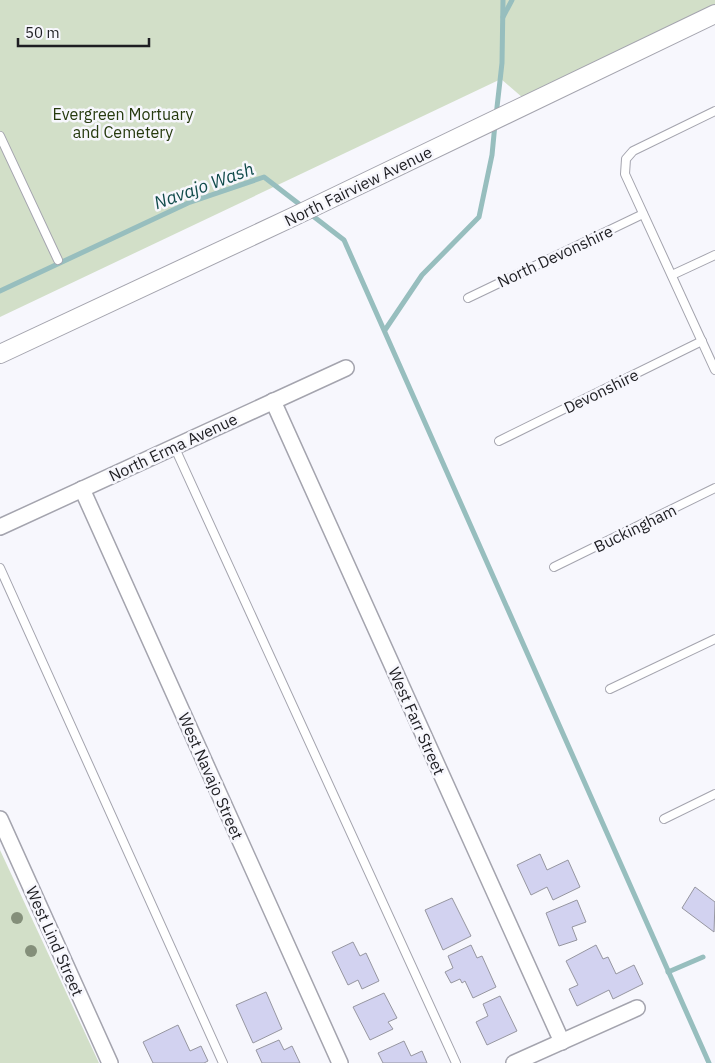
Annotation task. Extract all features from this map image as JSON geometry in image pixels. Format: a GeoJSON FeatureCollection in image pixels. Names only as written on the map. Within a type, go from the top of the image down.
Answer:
{"type":"FeatureCollection","features":[{"type":"Feature","properties":{"kind":"street","name":"North Fairview Avenue"},"geometry":{"type":"LineString","coordinates":[[0,354],[298,215],[715,14]]}},
{"type":"Feature","properties":{"kind":"street","name":"North Erma Avenue"},"geometry":{"type":"LineString","coordinates":[[0,527],[346,368]]}},
{"type":"Feature","properties":{"kind":"street","name":"West Farr Street"},"geometry":{"type":"LineString","coordinates":[[273,401],[562,1042]]}},
{"type":"Feature","properties":{"kind":"street","name":"West Navajo Street"},"geometry":{"type":"LineString","coordinates":[[82,489],[340,1063]]}},
{"type":"Feature","properties":{"kind":"street","name":"West Lind Street"},"geometry":{"type":"LineString","coordinates":[[0,819],[110,1063]]}},
{"type":"Feature","properties":{"kind":"street"},"geometry":{"type":"LineString","coordinates":[[514,1063],[637,1008]]}},
{"type":"Feature","properties":{"kind":"lane"},"geometry":{"type":"LineString","coordinates":[[715,111],[633,151],[626,160],[625,174],[715,370]]}},
{"type":"Feature","properties":{"kind":"lane"},"geometry":{"type":"LineString","coordinates":[[0,136],[58,260]]}},
{"type":"Feature","properties":{"kind":"lane","name":"North Devonshire"},"geometry":{"type":"LineString","coordinates":[[468,298],[643,214]]}},
{"type":"Feature","properties":{"kind":"lane"},"geometry":{"type":"LineString","coordinates":[[672,276],[715,255]]}},
{"type":"Feature","properties":{"kind":"lane","name":"Devonshire"},"geometry":{"type":"LineString","coordinates":[[499,441],[702,341]]}},
{"type":"Feature","properties":{"kind":"lane"},"geometry":{"type":"LineString","coordinates":[[174,446],[456,1063]]}},
{"type":"Feature","properties":{"kind":"lane","name":"Buckingham"},"geometry":{"type":"LineString","coordinates":[[554,567],[715,488]]}},
{"type":"Feature","properties":{"kind":"lane"},"geometry":{"type":"LineString","coordinates":[[0,568],[223,1063]]}},
{"type":"Feature","properties":{"kind":"lane"},"geometry":{"type":"LineString","coordinates":[[610,689],[715,639]]}},
{"type":"Feature","properties":{"kind":"lane"},"geometry":{"type":"LineString","coordinates":[[664,819],[715,794]]}},
{"type":"Feature","properties":{"kind":"green space","name":"Evergreen Mortuary and Cemetery"},"geometry":{"type":"Polygon","coordinates":[[[0,0],[715,0],[715,16],[530,104],[501,79],[0,317],[0,0]]]}},
{"type":"Feature","properties":{"kind":"green space"},"geometry":{"type":"Polygon","coordinates":[[[0,850],[99,1063],[0,1063],[0,850]]]}},
{"type":"Feature","properties":{"kind":"building"},"geometry":{"type":"Polygon","coordinates":[[[540,854],[547,870],[568,860],[580,887],[553,900],[547,887],[531,895],[517,865],[540,854]]]}},
{"type":"Feature","properties":{"kind":"building"},"geometry":{"type":"Polygon","coordinates":[[[695,887],[715,902],[714,932],[682,908],[695,887]]]}},
{"type":"Feature","properties":{"kind":"building"},"geometry":{"type":"Polygon","coordinates":[[[452,898],[471,936],[443,950],[425,910],[452,898]]]}},
{"type":"Feature","properties":{"kind":"building"},"geometry":{"type":"Polygon","coordinates":[[[577,900],[586,922],[572,927],[577,940],[559,946],[546,913],[577,900]]]}},
{"type":"Feature","properties":{"kind":"building"},"geometry":{"type":"Polygon","coordinates":[[[353,942],[360,956],[366,953],[379,981],[362,989],[358,980],[348,985],[332,952],[353,942]]]}},
{"type":"Feature","properties":{"kind":"building"},"geometry":{"type":"Polygon","coordinates":[[[471,945],[477,958],[482,956],[496,987],[473,998],[465,981],[462,983],[460,979],[451,983],[445,972],[453,968],[448,956],[471,945]]]}},
{"type":"Feature","properties":{"kind":"building"},"geometry":{"type":"Polygon","coordinates":[[[596,945],[603,959],[608,957],[616,974],[634,965],[643,984],[613,999],[609,990],[577,1006],[569,989],[578,985],[566,961],[596,945]]]}},
{"type":"Feature","properties":{"kind":"building"},"geometry":{"type":"Polygon","coordinates":[[[266,992],[282,1029],[253,1043],[236,1005],[266,992]]]}},
{"type":"Feature","properties":{"kind":"building"},"geometry":{"type":"Polygon","coordinates":[[[384,993],[397,1018],[388,1022],[393,1029],[370,1040],[353,1007],[384,993]]]}},
{"type":"Feature","properties":{"kind":"building"},"geometry":{"type":"Polygon","coordinates":[[[500,996],[517,1031],[487,1045],[476,1022],[488,1016],[483,1004],[500,996]]]}},
{"type":"Feature","properties":{"kind":"building"},"geometry":{"type":"Polygon","coordinates":[[[178,1025],[190,1051],[201,1046],[208,1061],[204,1063],[153,1063],[143,1042],[178,1025]]]}},
{"type":"Feature","properties":{"kind":"building"},"geometry":{"type":"Polygon","coordinates":[[[279,1040],[284,1050],[292,1046],[300,1063],[262,1063],[256,1050],[279,1040]]]}},
{"type":"Feature","properties":{"kind":"building"},"geometry":{"type":"Polygon","coordinates":[[[404,1041],[411,1056],[422,1051],[427,1063],[383,1063],[378,1053],[404,1041]]]}},
{"type":"Feature","properties":{"kind":"waterway"},"geometry":{"type":"LineString","coordinates":[[496,116],[502,63],[503,0]]}},
{"type":"Feature","properties":{"kind":"waterway"},"geometry":{"type":"LineString","coordinates":[[503,17],[512,0]]}},
{"type":"Feature","properties":{"kind":"waterway"},"geometry":{"type":"LineString","coordinates":[[385,330],[422,275],[479,217],[492,155],[495,124]]}},
{"type":"Feature","properties":{"kind":"waterway","name":"Navajo Wash"},"geometry":{"type":"LineString","coordinates":[[0,291],[188,203],[264,177],[303,207]]}},
{"type":"Feature","properties":{"kind":"waterway"},"geometry":{"type":"LineString","coordinates":[[309,213],[344,240],[709,1063]]}},
{"type":"Feature","properties":{"kind":"waterway"},"geometry":{"type":"LineString","coordinates":[[668,972],[703,957]]}}]}
